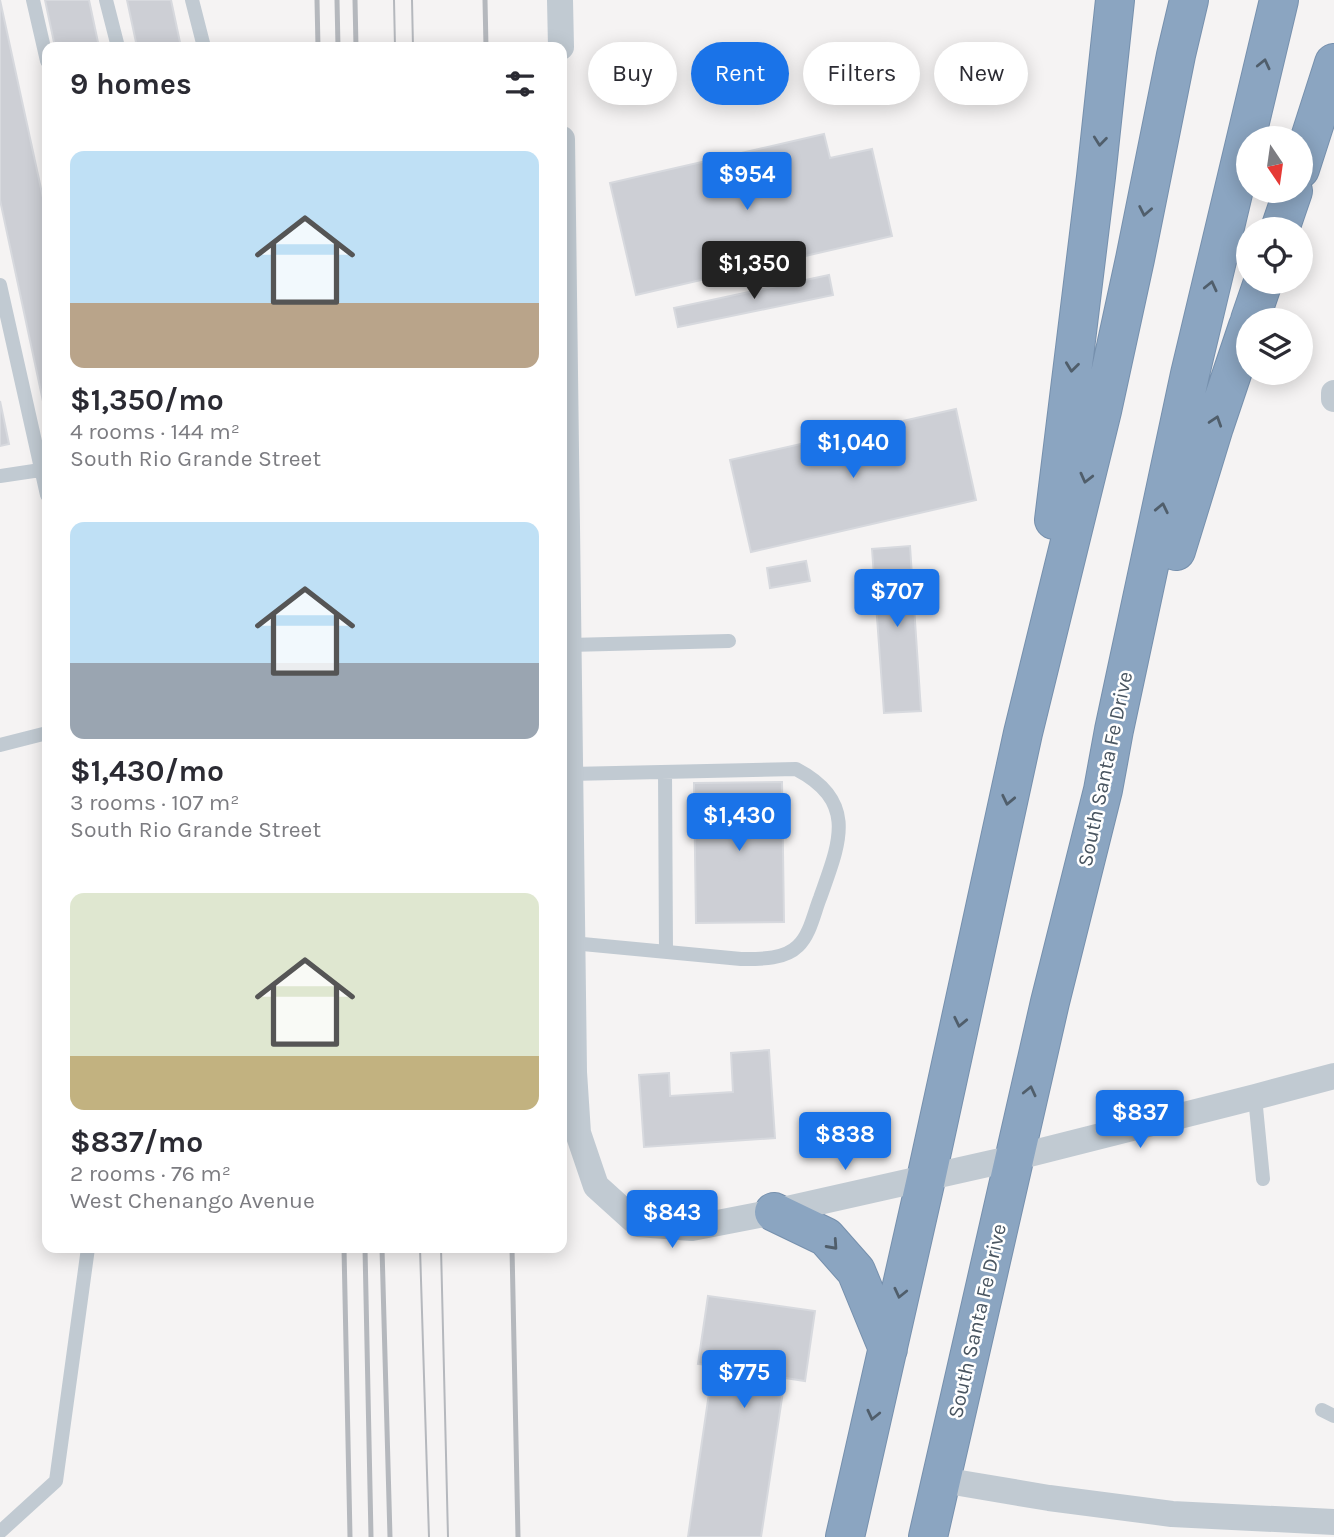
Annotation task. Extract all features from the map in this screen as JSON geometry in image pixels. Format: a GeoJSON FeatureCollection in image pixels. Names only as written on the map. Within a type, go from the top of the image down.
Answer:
{"type":"FeatureCollection","features":[{"type":"Feature","properties":{"kind":"highway"},"geometry":{"type":"LineString","coordinates":[[1023,733],[1058,486],[1115,0]]}},
{"type":"Feature","properties":{"kind":"highway"},"geometry":{"type":"LineString","coordinates":[[845,1537],[1023,733],[1102,411],[1189,0]]}},
{"type":"Feature","properties":{"kind":"highway","name":"South Santa Fe Drive"},"geometry":{"type":"LineString","coordinates":[[928,1537],[1050,1002],[1102,790],[1190,374],[1279,0]]}},
{"type":"Feature","properties":{"kind":"highway"},"geometry":{"type":"LineString","coordinates":[[1313,128],[1334,63]]}},
{"type":"Feature","properties":{"kind":"highway"},"geometry":{"type":"LineString","coordinates":[[1102,790],[1125,739],[1182,529],[1236,363]]}},
{"type":"Feature","properties":{"kind":"highway"},"geometry":{"type":"LineString","coordinates":[[774,1212],[826,1237],[856,1271],[888,1349]]}},
{"type":"Feature","properties":{"kind":"street"},"geometry":{"type":"LineString","coordinates":[[560,0],[561,42]]}},
{"type":"Feature","properties":{"kind":"street"},"geometry":{"type":"LineString","coordinates":[[1334,393],[1334,400]]}},
{"type":"Feature","properties":{"kind":"street"},"geometry":{"type":"LineString","coordinates":[[567,500],[574,1072],[578,1133],[596,1186],[638,1224],[692,1228],[774,1212],[1014,1158],[1334,1076]]}},
{"type":"Feature","properties":{"kind":"street"},"geometry":{"type":"LineString","coordinates":[[942,1480],[1049,1498],[1172,1514],[1334,1522]]}},
{"type":"Feature","properties":{"kind":"lane"},"geometry":{"type":"LineString","coordinates":[[33,0],[43,42]]}},
{"type":"Feature","properties":{"kind":"lane"},"geometry":{"type":"LineString","coordinates":[[106,0],[117,42]]}},
{"type":"Feature","properties":{"kind":"lane"},"geometry":{"type":"LineString","coordinates":[[192,0],[203,42]]}},
{"type":"Feature","properties":{"kind":"lane"},"geometry":{"type":"LineString","coordinates":[[0,285],[42,461]]}},
{"type":"Feature","properties":{"kind":"lane"},"geometry":{"type":"LineString","coordinates":[[0,477],[42,469]]}},
{"type":"Feature","properties":{"kind":"lane"},"geometry":{"type":"LineString","coordinates":[[569,645],[729,641]]}},
{"type":"Feature","properties":{"kind":"lane"},"geometry":{"type":"LineString","coordinates":[[0,745],[42,734]]}},
{"type":"Feature","properties":{"kind":"lane"},"geometry":{"type":"LineString","coordinates":[[570,774],[796,769],[812,778],[826,792],[836,808],[839,829],[836,850],[808,932],[798,947],[788,953],[765,959],[741,959],[572,943]]}},
{"type":"Feature","properties":{"kind":"lane"},"geometry":{"type":"LineString","coordinates":[[665,772],[666,952]]}},
{"type":"Feature","properties":{"kind":"lane"},"geometry":{"type":"LineString","coordinates":[[1255,1097],[1263,1179]]}},
{"type":"Feature","properties":{"kind":"lane"},"geometry":{"type":"LineString","coordinates":[[0,1532],[56,1481],[87,1253]]}},
{"type":"Feature","properties":{"kind":"building"},"geometry":{"type":"Polygon","coordinates":[[[0,0],[42,193],[42,397],[0,200],[0,0]]]}},
{"type":"Feature","properties":{"kind":"building"},"geometry":{"type":"Polygon","coordinates":[[[45,0],[89,0],[98,42],[54,42],[45,0]]]}},
{"type":"Feature","properties":{"kind":"building"},"geometry":{"type":"Polygon","coordinates":[[[127,0],[171,0],[180,42],[136,42],[127,0]]]}},
{"type":"Feature","properties":{"kind":"building"},"geometry":{"type":"Polygon","coordinates":[[[824,134],[830,158],[872,149],[892,236],[636,295],[610,183],[824,134]]]}},
{"type":"Feature","properties":{"kind":"building"},"geometry":{"type":"Polygon","coordinates":[[[829,275],[833,295],[678,327],[674,308],[829,275]]]}},
{"type":"Feature","properties":{"kind":"building"},"geometry":{"type":"Polygon","coordinates":[[[0,401],[9,444],[0,446],[0,401]]]}},
{"type":"Feature","properties":{"kind":"building"},"geometry":{"type":"Polygon","coordinates":[[[956,409],[976,500],[751,552],[730,460],[956,409]]]}},
{"type":"Feature","properties":{"kind":"building"},"geometry":{"type":"Polygon","coordinates":[[[910,546],[921,711],[884,713],[872,549],[910,546]]]}},
{"type":"Feature","properties":{"kind":"building"},"geometry":{"type":"Polygon","coordinates":[[[806,561],[810,581],[770,588],[767,568],[806,561]]]}},
{"type":"Feature","properties":{"kind":"building"},"geometry":{"type":"Polygon","coordinates":[[[782,782],[784,922],[696,923],[694,783],[782,782]]]}},
{"type":"Feature","properties":{"kind":"building"},"geometry":{"type":"Polygon","coordinates":[[[769,1050],[775,1138],[644,1147],[639,1075],[669,1073],[670,1096],[733,1092],[731,1053],[769,1050]]]}},
{"type":"Feature","properties":{"kind":"building"},"geometry":{"type":"Polygon","coordinates":[[[708,1296],[815,1311],[805,1381],[785,1378],[761,1537],[688,1537],[713,1366],[698,1364],[708,1296]]]}},
{"type":"Feature","properties":{"kind":"tram line"},"geometry":{"type":"LineString","coordinates":[[394,0],[395,42]]}},
{"type":"Feature","properties":{"kind":"tram line"},"geometry":{"type":"LineString","coordinates":[[412,0],[413,42]]}},
{"type":"Feature","properties":{"kind":"tram line"},"geometry":{"type":"LineString","coordinates":[[420,1253],[429,1537]]}},
{"type":"Feature","properties":{"kind":"tram line"},"geometry":{"type":"LineString","coordinates":[[441,1253],[448,1537]]}},
{"type":"Feature","properties":{"kind":"railway"},"geometry":{"type":"LineString","coordinates":[[317,0],[318,42]]}},
{"type":"Feature","properties":{"kind":"railway"},"geometry":{"type":"LineString","coordinates":[[337,0],[338,42]]}},
{"type":"Feature","properties":{"kind":"railway"},"geometry":{"type":"LineString","coordinates":[[355,0],[356,42]]}},
{"type":"Feature","properties":{"kind":"railway"},"geometry":{"type":"LineString","coordinates":[[485,0],[486,42]]}},
{"type":"Feature","properties":{"kind":"railway"},"geometry":{"type":"LineString","coordinates":[[344,1253],[350,1537]]}},
{"type":"Feature","properties":{"kind":"railway"},"geometry":{"type":"LineString","coordinates":[[365,1253],[371,1537]]}},
{"type":"Feature","properties":{"kind":"railway"},"geometry":{"type":"LineString","coordinates":[[382,1253],[390,1537]]}},
{"type":"Feature","properties":{"kind":"railway"},"geometry":{"type":"LineString","coordinates":[[512,1253],[518,1537]]}}]}
